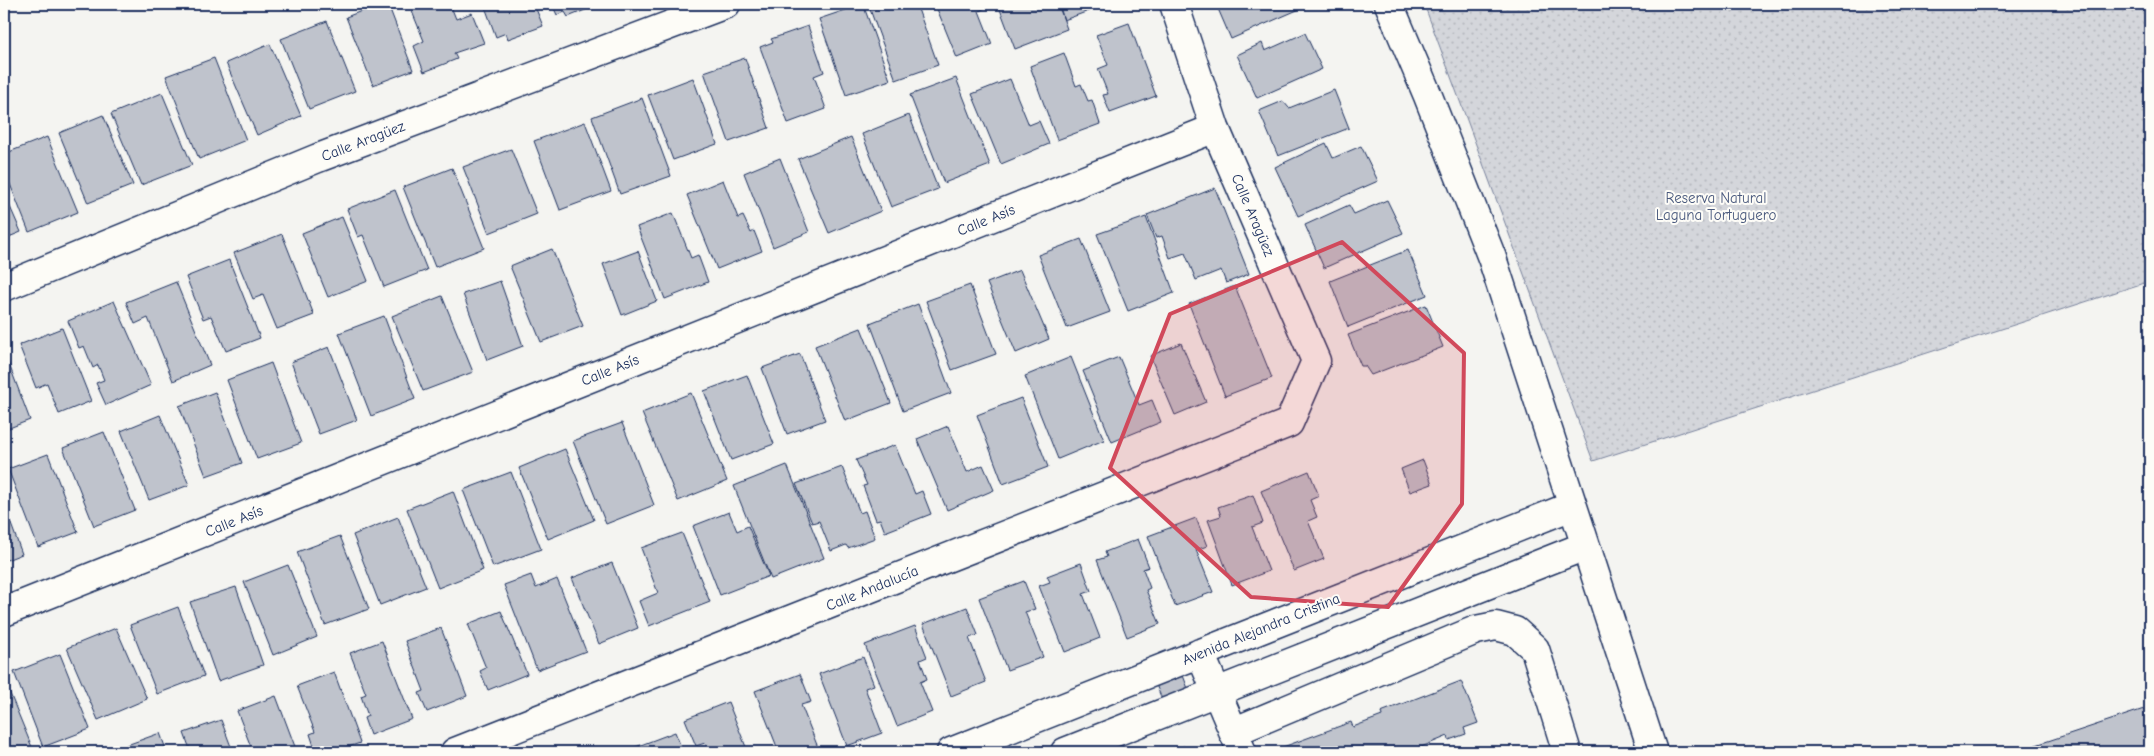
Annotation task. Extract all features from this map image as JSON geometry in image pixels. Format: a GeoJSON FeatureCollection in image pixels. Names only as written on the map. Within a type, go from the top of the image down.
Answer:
{"type":"FeatureCollection","features":[{"type":"Feature","properties":{"kind":"street","name":"Calle Aragüez"},"geometry":{"type":"LineString","coordinates":[[4,287],[318,158],[726,4]]}},
{"type":"Feature","properties":{"kind":"street","name":"Calle Aragüez"},"geometry":{"type":"LineString","coordinates":[[1174,4],[1215,128],[1316,361],[1289,423]]}},
{"type":"Feature","properties":{"kind":"street"},"geometry":{"type":"LineString","coordinates":[[1389,4],[1428,96],[1492,258],[1653,752]]}},
{"type":"Feature","properties":{"kind":"street","name":"Calle Asís"},"geometry":{"type":"LineString","coordinates":[[4,612],[1215,128]]}},
{"type":"Feature","properties":{"kind":"street","name":"Calle Andalucía"},"geometry":{"type":"LineString","coordinates":[[455,752],[1289,423]]}},
{"type":"Feature","properties":{"kind":"street","name":"Avenida Alejandra Cristina"},"geometry":{"type":"LineString","coordinates":[[951,752],[1572,506]]}},
{"type":"Feature","properties":{"kind":"street"},"geometry":{"type":"LineString","coordinates":[[1064,752],[1585,546]]}},
{"type":"Feature","properties":{"kind":"street"},"geometry":{"type":"LineString","coordinates":[[1200,653],[1237,742],[1476,630],[1496,626],[1515,630],[1535,649],[1567,752]]}},
{"type":"Feature","properties":{"kind":"highlighted area"},"geometry":{"type":"Polygon","coordinates":[[[1342,242],[1464,353],[1462,504],[1388,607],[1251,597],[1110,468],[1170,314],[1342,242]]]}},
{"type":"Feature","properties":{"kind":"green space","name":"Reserva Natural Laguna Tortuguero"},"geometry":{"type":"Polygon","coordinates":[[[1424,4],[2150,4],[2150,281],[1593,461],[1424,4]]]}},
{"type":"Feature","properties":{"kind":"building"},"geometry":{"type":"Polygon","coordinates":[[[380,4],[388,4],[413,70],[373,85],[346,17],[380,4]]]}},
{"type":"Feature","properties":{"kind":"building"},"geometry":{"type":"Polygon","coordinates":[[[409,4],[450,4],[456,19],[472,13],[484,43],[454,53],[457,59],[424,72],[414,46],[424,41],[409,4]]]}},
{"type":"Feature","properties":{"kind":"building"},"geometry":{"type":"Polygon","coordinates":[[[484,4],[534,4],[543,26],[508,39],[506,33],[496,37],[484,4]]]}},
{"type":"Feature","properties":{"kind":"building"},"geometry":{"type":"Polygon","coordinates":[[[552,4],[600,4],[568,17],[565,12],[557,15],[552,4]]]}},
{"type":"Feature","properties":{"kind":"building"},"geometry":{"type":"Polygon","coordinates":[[[863,4],[890,80],[846,95],[819,19],[863,4]]]}},
{"type":"Feature","properties":{"kind":"building"},"geometry":{"type":"Polygon","coordinates":[[[868,4],[929,4],[918,9],[938,65],[896,80],[868,4]]]}},
{"type":"Feature","properties":{"kind":"building"},"geometry":{"type":"Polygon","coordinates":[[[935,4],[994,4],[979,11],[992,44],[957,58],[935,4]]]}},
{"type":"Feature","properties":{"kind":"building"},"geometry":{"type":"Polygon","coordinates":[[[998,4],[1058,4],[1067,29],[1015,49],[998,4]]]}},
{"type":"Feature","properties":{"kind":"building"},"geometry":{"type":"Polygon","coordinates":[[[1059,4],[1108,4],[1064,20],[1059,4]]]}},
{"type":"Feature","properties":{"kind":"building"},"geometry":{"type":"Polygon","coordinates":[[[1216,4],[1300,4],[1302,8],[1231,39],[1216,4]]]}},
{"type":"Feature","properties":{"kind":"building"},"geometry":{"type":"Polygon","coordinates":[[[327,21],[355,91],[309,109],[281,39],[327,21]]]}},
{"type":"Feature","properties":{"kind":"building"},"geometry":{"type":"Polygon","coordinates":[[[1129,23],[1156,96],[1110,113],[1103,95],[1108,94],[1098,69],[1108,65],[1096,35],[1129,23]]]}},
{"type":"Feature","properties":{"kind":"building"},"geometry":{"type":"Polygon","coordinates":[[[808,26],[824,72],[814,76],[826,109],[788,123],[760,47],[773,42],[771,39],[808,26]]]}},
{"type":"Feature","properties":{"kind":"building"},"geometry":{"type":"Polygon","coordinates":[[[1305,33],[1322,69],[1257,98],[1237,55],[1262,43],[1265,51],[1305,33]]]}},
{"type":"Feature","properties":{"kind":"building"},"geometry":{"type":"Polygon","coordinates":[[[270,44],[301,116],[257,135],[226,63],[270,44]]]}},
{"type":"Feature","properties":{"kind":"building"},"geometry":{"type":"Polygon","coordinates":[[[1064,53],[1076,86],[1081,84],[1088,101],[1092,100],[1100,124],[1057,140],[1030,66],[1064,53]]]}},
{"type":"Feature","properties":{"kind":"building"},"geometry":{"type":"Polygon","coordinates":[[[214,58],[246,140],[199,159],[166,76],[214,58]]]}},
{"type":"Feature","properties":{"kind":"building"},"geometry":{"type":"Polygon","coordinates":[[[745,58],[769,128],[729,142],[704,72],[745,58]]]}},
{"type":"Feature","properties":{"kind":"building"},"geometry":{"type":"Polygon","coordinates":[[[693,78],[717,144],[673,160],[648,95],[693,78]]]}},
{"type":"Feature","properties":{"kind":"building"},"geometry":{"type":"Polygon","coordinates":[[[956,78],[990,165],[944,183],[910,95],[956,78]]]}},
{"type":"Feature","properties":{"kind":"building"},"geometry":{"type":"Polygon","coordinates":[[[1010,79],[1029,125],[1039,121],[1049,144],[1001,164],[972,94],[1010,79]]]}},
{"type":"Feature","properties":{"kind":"building"},"geometry":{"type":"Polygon","coordinates":[[[1334,90],[1349,128],[1278,156],[1259,111],[1283,101],[1289,108],[1334,90]]]}},
{"type":"Feature","properties":{"kind":"building"},"geometry":{"type":"Polygon","coordinates":[[[162,93],[192,165],[141,185],[111,114],[162,93]]]}},
{"type":"Feature","properties":{"kind":"building"},"geometry":{"type":"Polygon","coordinates":[[[642,98],[671,176],[620,194],[592,117],[642,98]]]}},
{"type":"Feature","properties":{"kind":"building"},"geometry":{"type":"Polygon","coordinates":[[[103,115],[133,185],[88,203],[59,133],[103,115]]]}},
{"type":"Feature","properties":{"kind":"building"},"geometry":{"type":"Polygon","coordinates":[[[909,115],[938,189],[891,207],[862,134],[909,115]]]}},
{"type":"Feature","properties":{"kind":"building"},"geometry":{"type":"Polygon","coordinates":[[[585,122],[611,191],[560,210],[534,141],[585,122]]]}},
{"type":"Feature","properties":{"kind":"building"},"geometry":{"type":"Polygon","coordinates":[[[47,137],[78,212],[29,232],[4,169],[4,154],[47,137]]]}},
{"type":"Feature","properties":{"kind":"building"},"geometry":{"type":"Polygon","coordinates":[[[851,137],[881,211],[829,233],[798,159],[851,137]]]}},
{"type":"Feature","properties":{"kind":"building"},"geometry":{"type":"Polygon","coordinates":[[[1326,143],[1333,158],[1361,146],[1378,181],[1298,216],[1275,167],[1326,143]]]}},
{"type":"Feature","properties":{"kind":"building"},"geometry":{"type":"Polygon","coordinates":[[[511,149],[537,214],[489,233],[463,167],[511,149]]]}},
{"type":"Feature","properties":{"kind":"building"},"geometry":{"type":"Polygon","coordinates":[[[780,158],[809,232],[773,247],[744,173],[780,158]]]}},
{"type":"Feature","properties":{"kind":"building"},"geometry":{"type":"Polygon","coordinates":[[[452,168],[484,248],[435,267],[403,187],[452,168]]]}},
{"type":"Feature","properties":{"kind":"building"},"geometry":{"type":"Polygon","coordinates":[[[723,180],[738,218],[743,216],[751,233],[754,231],[762,251],[717,269],[687,195],[723,180]]]}},
{"type":"Feature","properties":{"kind":"building"},"geometry":{"type":"Polygon","coordinates":[[[1215,188],[1249,274],[1226,283],[1221,270],[1196,280],[1185,253],[1170,258],[1162,236],[1156,238],[1147,215],[1215,188]]]}},
{"type":"Feature","properties":{"kind":"building"},"geometry":{"type":"Polygon","coordinates":[[[395,190],[427,270],[384,287],[363,235],[358,237],[347,209],[395,190]]]}},
{"type":"Feature","properties":{"kind":"building"},"geometry":{"type":"Polygon","coordinates":[[[4,193],[21,232],[4,239],[4,193]]]}},
{"type":"Feature","properties":{"kind":"building"},"geometry":{"type":"Polygon","coordinates":[[[1387,200],[1403,233],[1324,268],[1305,225],[1349,205],[1354,214],[1387,200]]]}},
{"type":"Feature","properties":{"kind":"building"},"geometry":{"type":"Polygon","coordinates":[[[673,213],[691,258],[698,255],[708,282],[665,299],[637,227],[673,213]]]}},
{"type":"Feature","properties":{"kind":"building"},"geometry":{"type":"Polygon","coordinates":[[[342,217],[368,281],[328,297],[302,233],[342,217]]]}},
{"type":"Feature","properties":{"kind":"building"},"geometry":{"type":"Polygon","coordinates":[[[1146,217],[1174,293],[1128,311],[1097,234],[1146,217]]]}},
{"type":"Feature","properties":{"kind":"building"},"geometry":{"type":"Polygon","coordinates":[[[282,234],[314,315],[277,329],[263,295],[253,299],[234,253],[282,234]]]}},
{"type":"Feature","properties":{"kind":"building"},"geometry":{"type":"Polygon","coordinates":[[[1081,239],[1110,312],[1067,328],[1038,255],[1081,239]]]}},
{"type":"Feature","properties":{"kind":"building"},"geometry":{"type":"Polygon","coordinates":[[[552,249],[583,326],[541,342],[510,266],[552,249]]]}},
{"type":"Feature","properties":{"kind":"building"},"geometry":{"type":"Polygon","coordinates":[[[1408,250],[1427,295],[1348,327],[1330,281],[1408,250]]]}},
{"type":"Feature","properties":{"kind":"building"},"geometry":{"type":"Polygon","coordinates":[[[638,251],[657,301],[622,315],[603,264],[638,251]]]}},
{"type":"Feature","properties":{"kind":"building"},"geometry":{"type":"Polygon","coordinates":[[[229,260],[260,338],[226,351],[211,316],[203,319],[186,277],[229,260]]]}},
{"type":"Feature","properties":{"kind":"building"},"geometry":{"type":"Polygon","coordinates":[[[1020,270],[1049,339],[1016,353],[987,283],[1020,270]]]}},
{"type":"Feature","properties":{"kind":"building"},"geometry":{"type":"Polygon","coordinates":[[[500,281],[523,346],[487,360],[463,294],[500,281]]]}},
{"type":"Feature","properties":{"kind":"building"},"geometry":{"type":"Polygon","coordinates":[[[176,282],[210,365],[173,381],[148,318],[135,324],[126,302],[176,282]]]}},
{"type":"Feature","properties":{"kind":"building"},"geometry":{"type":"Polygon","coordinates":[[[970,285],[996,354],[952,370],[926,301],[970,285]]]}},
{"type":"Feature","properties":{"kind":"building"},"geometry":{"type":"Polygon","coordinates":[[[1235,286],[1272,378],[1225,396],[1189,304],[1235,286]]]}},
{"type":"Feature","properties":{"kind":"building"},"geometry":{"type":"Polygon","coordinates":[[[442,296],[473,372],[423,391],[392,316],[442,296]]]}},
{"type":"Feature","properties":{"kind":"building"},"geometry":{"type":"Polygon","coordinates":[[[114,301],[151,385],[106,405],[96,383],[104,380],[98,365],[93,368],[84,346],[79,348],[68,321],[114,301]]]}},
{"type":"Feature","properties":{"kind":"building"},"geometry":{"type":"Polygon","coordinates":[[[918,304],[951,393],[903,411],[870,323],[918,304]]]}},
{"type":"Feature","properties":{"kind":"building"},"geometry":{"type":"Polygon","coordinates":[[[1426,305],[1443,347],[1371,375],[1365,366],[1361,366],[1348,335],[1426,305]]]}},
{"type":"Feature","properties":{"kind":"building"},"geometry":{"type":"Polygon","coordinates":[[[384,316],[415,399],[371,416],[339,333],[384,316]]]}},
{"type":"Feature","properties":{"kind":"building"},"geometry":{"type":"Polygon","coordinates":[[[62,328],[91,401],[59,414],[47,383],[36,388],[19,345],[62,328]]]}},
{"type":"Feature","properties":{"kind":"building"},"geometry":{"type":"Polygon","coordinates":[[[861,328],[891,403],[845,421],[815,346],[861,328]]]}},
{"type":"Feature","properties":{"kind":"building"},"geometry":{"type":"Polygon","coordinates":[[[1181,343],[1206,402],[1175,415],[1150,356],[1181,343]]]}},
{"type":"Feature","properties":{"kind":"building"},"geometry":{"type":"Polygon","coordinates":[[[329,347],[357,420],[319,434],[291,362],[329,347]]]}},
{"type":"Feature","properties":{"kind":"building"},"geometry":{"type":"Polygon","coordinates":[[[4,351],[30,420],[4,430],[4,351]]]}},
{"type":"Feature","properties":{"kind":"building"},"geometry":{"type":"Polygon","coordinates":[[[800,354],[825,420],[787,434],[762,368],[800,354]]]}},
{"type":"Feature","properties":{"kind":"building"},"geometry":{"type":"Polygon","coordinates":[[[1071,357],[1104,440],[1058,459],[1025,376],[1071,357]]]}},
{"type":"Feature","properties":{"kind":"building"},"geometry":{"type":"Polygon","coordinates":[[[1119,357],[1139,405],[1152,400],[1161,422],[1112,442],[1083,371],[1119,357]]]}},
{"type":"Feature","properties":{"kind":"building"},"geometry":{"type":"Polygon","coordinates":[[[271,363],[301,443],[257,459],[227,380],[271,363]]]}},
{"type":"Feature","properties":{"kind":"building"},"geometry":{"type":"Polygon","coordinates":[[[747,375],[774,444],[731,460],[704,391],[747,375]]]}},
{"type":"Feature","properties":{"kind":"building"},"geometry":{"type":"Polygon","coordinates":[[[215,392],[242,463],[206,476],[179,406],[215,392]]]}},
{"type":"Feature","properties":{"kind":"building"},"geometry":{"type":"Polygon","coordinates":[[[691,393],[727,481],[678,501],[642,413],[691,393]]]}},
{"type":"Feature","properties":{"kind":"building"},"geometry":{"type":"Polygon","coordinates":[[[1021,398],[1048,467],[1003,484],[977,415],[1021,398]]]}},
{"type":"Feature","properties":{"kind":"building"},"geometry":{"type":"Polygon","coordinates":[[[160,415],[189,485],[149,500],[121,431],[160,415]]]}},
{"type":"Feature","properties":{"kind":"building"},"geometry":{"type":"Polygon","coordinates":[[[622,423],[654,505],[606,524],[573,441],[622,423]]]}},
{"type":"Feature","properties":{"kind":"building"},"geometry":{"type":"Polygon","coordinates":[[[948,426],[967,472],[983,465],[994,490],[947,510],[917,439],[948,426]]]}},
{"type":"Feature","properties":{"kind":"building"},"geometry":{"type":"Polygon","coordinates":[[[104,432],[135,510],[94,526],[63,448],[104,432]]]}},
{"type":"Feature","properties":{"kind":"building"},"geometry":{"type":"Polygon","coordinates":[[[895,445],[915,494],[922,491],[931,514],[885,532],[880,519],[876,520],[863,486],[867,485],[856,460],[895,445]]]}},
{"type":"Feature","properties":{"kind":"building"},"geometry":{"type":"Polygon","coordinates":[[[565,449],[594,520],[548,539],[519,468],[565,449]]]}},
{"type":"Feature","properties":{"kind":"building"},"geometry":{"type":"Polygon","coordinates":[[[48,454],[78,532],[38,547],[8,469],[48,454]]]}},
{"type":"Feature","properties":{"kind":"building"},"geometry":{"type":"Polygon","coordinates":[[[1423,460],[1432,484],[1410,492],[1401,469],[1423,460]]]}},
{"type":"Feature","properties":{"kind":"building"},"geometry":{"type":"Polygon","coordinates":[[[787,465],[824,558],[771,579],[734,486],[787,465]]]}},
{"type":"Feature","properties":{"kind":"building"},"geometry":{"type":"Polygon","coordinates":[[[842,467],[860,513],[865,511],[875,538],[848,548],[846,545],[831,551],[819,521],[812,523],[796,484],[842,467]]]}},
{"type":"Feature","properties":{"kind":"building"},"geometry":{"type":"Polygon","coordinates":[[[1309,471],[1319,496],[1310,500],[1317,517],[1308,521],[1324,559],[1294,571],[1261,491],[1309,471]]]}},
{"type":"Feature","properties":{"kind":"building"},"geometry":{"type":"Polygon","coordinates":[[[511,472],[541,549],[493,567],[463,490],[511,472]]]}},
{"type":"Feature","properties":{"kind":"building"},"geometry":{"type":"Polygon","coordinates":[[[453,491],[483,570],[438,588],[407,509],[453,491]]]}},
{"type":"Feature","properties":{"kind":"building"},"geometry":{"type":"Polygon","coordinates":[[[1253,495],[1263,523],[1252,527],[1269,571],[1232,585],[1208,520],[1221,516],[1218,507],[1253,495]]]}},
{"type":"Feature","properties":{"kind":"building"},"geometry":{"type":"Polygon","coordinates":[[[4,505],[22,554],[4,561],[4,505]]]}},
{"type":"Feature","properties":{"kind":"building"},"geometry":{"type":"Polygon","coordinates":[[[729,512],[737,531],[748,526],[769,576],[720,595],[693,526],[729,512]]]}},
{"type":"Feature","properties":{"kind":"building"},"geometry":{"type":"Polygon","coordinates":[[[398,517],[426,587],[380,605],[353,535],[398,517]]]}},
{"type":"Feature","properties":{"kind":"building"},"geometry":{"type":"Polygon","coordinates":[[[1196,518],[1207,546],[1196,550],[1213,592],[1175,606],[1148,536],[1196,518]]]}},
{"type":"Feature","properties":{"kind":"building"},"geometry":{"type":"Polygon","coordinates":[[[682,533],[710,602],[649,626],[639,601],[658,593],[641,548],[682,533]]]}},
{"type":"Feature","properties":{"kind":"building"},"geometry":{"type":"Polygon","coordinates":[[[340,536],[369,609],[325,625],[297,552],[340,536]]]}},
{"type":"Feature","properties":{"kind":"building"},"geometry":{"type":"Polygon","coordinates":[[[1138,539],[1149,567],[1143,569],[1150,588],[1146,590],[1160,624],[1127,637],[1097,560],[1107,557],[1105,552],[1138,539]]]}},
{"type":"Feature","properties":{"kind":"building"},"geometry":{"type":"Polygon","coordinates":[[[612,563],[638,628],[599,644],[572,578],[612,563]]]}},
{"type":"Feature","properties":{"kind":"building"},"geometry":{"type":"Polygon","coordinates":[[[1081,563],[1091,591],[1083,594],[1100,638],[1065,652],[1039,586],[1050,582],[1047,576],[1081,563]]]}},
{"type":"Feature","properties":{"kind":"building"},"geometry":{"type":"Polygon","coordinates":[[[288,565],[317,637],[273,655],[244,582],[288,565]]]}},
{"type":"Feature","properties":{"kind":"building"},"geometry":{"type":"Polygon","coordinates":[[[531,575],[536,588],[557,579],[586,651],[537,670],[504,585],[531,575]]]}},
{"type":"Feature","properties":{"kind":"building"},"geometry":{"type":"Polygon","coordinates":[[[1024,581],[1035,609],[1025,612],[1043,657],[1007,670],[979,598],[1024,581]]]}},
{"type":"Feature","properties":{"kind":"building"},"geometry":{"type":"Polygon","coordinates":[[[236,587],[263,665],[218,681],[190,602],[236,587]]]}},
{"type":"Feature","properties":{"kind":"building"},"geometry":{"type":"Polygon","coordinates":[[[178,607],[204,676],[157,694],[130,625],[178,607]]]}},
{"type":"Feature","properties":{"kind":"building"},"geometry":{"type":"Polygon","coordinates":[[[967,607],[978,635],[969,638],[986,682],[951,696],[923,624],[967,607]]]}},
{"type":"Feature","properties":{"kind":"building"},"geometry":{"type":"Polygon","coordinates":[[[501,611],[527,674],[488,690],[480,671],[486,668],[468,624],[501,611]]]}},
{"type":"Feature","properties":{"kind":"building"},"geometry":{"type":"Polygon","coordinates":[[[915,626],[927,657],[920,660],[927,679],[920,682],[932,712],[897,726],[865,645],[915,626]]]}},
{"type":"Feature","properties":{"kind":"building"},"geometry":{"type":"Polygon","coordinates":[[[116,628],[147,699],[98,720],[67,648],[116,628]]]}},
{"type":"Feature","properties":{"kind":"building"},"geometry":{"type":"Polygon","coordinates":[[[441,628],[467,696],[427,712],[419,693],[424,691],[405,641],[441,628]]]}},
{"type":"Feature","properties":{"kind":"building"},"geometry":{"type":"Polygon","coordinates":[[[382,641],[412,719],[370,735],[364,718],[368,716],[361,696],[366,694],[350,653],[382,641]]]}},
{"type":"Feature","properties":{"kind":"building"},"geometry":{"type":"Polygon","coordinates":[[[60,654],[90,729],[43,747],[14,672],[60,654]]]}},
{"type":"Feature","properties":{"kind":"building"},"geometry":{"type":"Polygon","coordinates":[[[863,657],[874,685],[865,688],[882,733],[847,746],[819,674],[863,657]]]}},
{"type":"Feature","properties":{"kind":"building"},"geometry":{"type":"Polygon","coordinates":[[[1179,665],[1192,699],[1166,709],[1152,675],[1179,665]]]}},
{"type":"Feature","properties":{"kind":"building"},"geometry":{"type":"Polygon","coordinates":[[[334,672],[360,743],[334,752],[316,752],[310,734],[315,732],[297,686],[334,672]]]}},
{"type":"Feature","properties":{"kind":"building"},"geometry":{"type":"Polygon","coordinates":[[[800,674],[811,702],[801,705],[819,750],[812,752],[779,752],[755,691],[800,674]]]}},
{"type":"Feature","properties":{"kind":"building"},"geometry":{"type":"Polygon","coordinates":[[[4,679],[34,752],[4,752],[4,679]]]}},
{"type":"Feature","properties":{"kind":"building"},"geometry":{"type":"Polygon","coordinates":[[[1461,681],[1478,723],[1464,728],[1466,734],[1449,740],[1448,736],[1414,750],[1415,752],[1285,752],[1283,747],[1351,722],[1353,727],[1382,716],[1381,712],[1461,681]]]}},
{"type":"Feature","properties":{"kind":"building"},"geometry":{"type":"Polygon","coordinates":[[[276,696],[297,752],[253,752],[237,711],[276,696]]]}},
{"type":"Feature","properties":{"kind":"building"},"geometry":{"type":"Polygon","coordinates":[[[728,702],[748,752],[709,752],[705,743],[696,746],[685,719],[728,702]]]}},
{"type":"Feature","properties":{"kind":"building"},"geometry":{"type":"Polygon","coordinates":[[[2150,707],[2150,752],[2022,752],[2021,750],[2150,707]]]}},
{"type":"Feature","properties":{"kind":"building"},"geometry":{"type":"Polygon","coordinates":[[[221,720],[233,752],[191,752],[184,733],[221,720]]]}},
{"type":"Feature","properties":{"kind":"building"},"geometry":{"type":"Polygon","coordinates":[[[675,732],[683,752],[634,752],[633,748],[675,732]]]}},
{"type":"Feature","properties":{"kind":"building"},"geometry":{"type":"Polygon","coordinates":[[[160,733],[167,752],[114,752],[113,750],[160,733]]]}},
{"type":"Feature","properties":{"kind":"building"},"geometry":{"type":"Polygon","coordinates":[[[1184,746],[1186,752],[1166,752],[1184,746]]]}}]}
